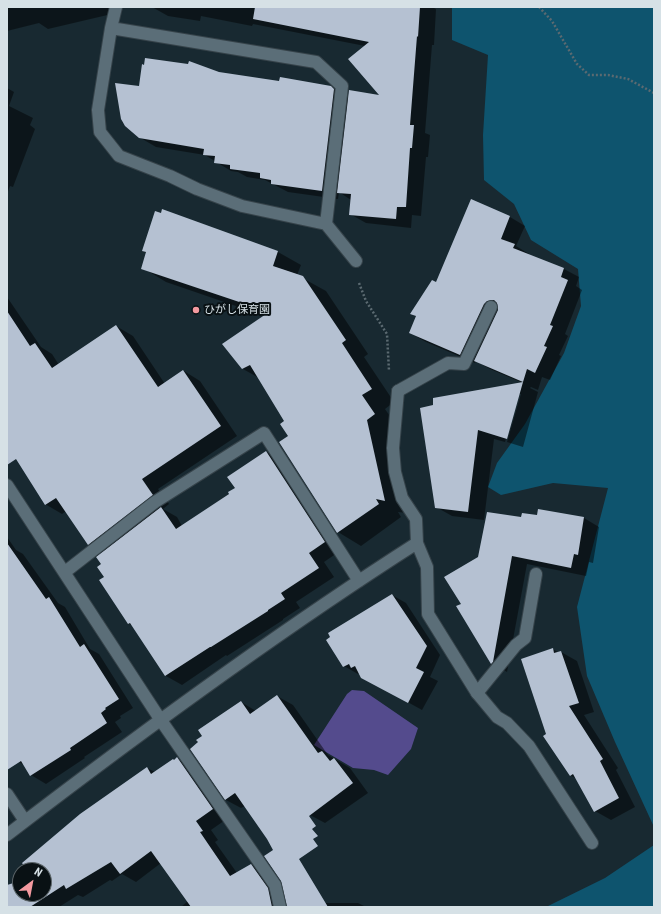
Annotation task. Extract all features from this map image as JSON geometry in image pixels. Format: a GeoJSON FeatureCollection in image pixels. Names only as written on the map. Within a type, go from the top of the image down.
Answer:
{"type":"FeatureCollection","features":[{"type":"Feature","properties":{"kind":"street"},"geometry":{"type":"LineString","coordinates":[[116,7],[111,28],[98,110],[100,132],[119,156],[242,206],[326,224],[356,261]]}},
{"type":"Feature","properties":{"kind":"street"},"geometry":{"type":"LineString","coordinates":[[111,28],[316,62],[342,86],[326,224]]}},
{"type":"Feature","properties":{"kind":"street"},"geometry":{"type":"LineString","coordinates":[[492,307],[464,364],[448,363],[398,391],[393,448],[394,472],[402,498],[416,519],[417,543],[427,567],[428,614],[477,693],[497,717],[507,723],[529,746],[592,842]]}},
{"type":"Feature","properties":{"kind":"street"},"geometry":{"type":"LineString","coordinates":[[64,572],[155,502],[264,433],[359,580]]}},
{"type":"Feature","properties":{"kind":"street"},"geometry":{"type":"LineString","coordinates":[[7,485],[160,719],[274,886],[280,907]]}},
{"type":"Feature","properties":{"kind":"street"},"geometry":{"type":"LineString","coordinates":[[7,835],[160,719],[359,580],[417,543]]}},
{"type":"Feature","properties":{"kind":"street"},"geometry":{"type":"LineString","coordinates":[[477,693],[516,646],[525,638],[536,574]]}},
{"type":"Feature","properties":{"kind":"street"},"geometry":{"type":"LineString","coordinates":[[7,794],[25,821]]}},
{"type":"Feature","properties":{"kind":"path"},"geometry":{"type":"LineString","coordinates":[[539,7],[552,21],[577,64],[589,75],[608,75],[628,79],[654,93]]}},
{"type":"Feature","properties":{"kind":"path"},"geometry":{"type":"LineString","coordinates":[[356,261],[353,271],[366,301],[387,334],[390,376],[398,391]]}},
{"type":"Feature","properties":{"kind":"shaded area"},"geometry":{"type":"Polygon","coordinates":[[[452,7],[654,7],[654,827],[587,676],[577,607],[608,488],[553,483],[501,495],[488,487],[497,463],[525,424],[564,353],[581,306],[578,269],[531,240],[514,204],[484,180],[483,135],[488,55],[452,40],[452,7]]]}},
{"type":"Feature","properties":{"kind":"shaded area"},"geometry":{"type":"Polygon","coordinates":[[[352,690],[364,691],[418,728],[411,749],[388,775],[374,770],[353,768],[314,745],[347,694],[352,690]]]}},
{"type":"Feature","properties":{"kind":"shaded area"},"geometry":{"type":"Polygon","coordinates":[[[654,845],[654,907],[546,907],[605,878],[654,845]]]}},
{"type":"Feature","properties":{"kind":"building"},"geometry":{"type":"Polygon","coordinates":[[[255,7],[420,7],[410,125],[414,125],[412,148],[410,148],[406,207],[397,207],[396,219],[349,215],[351,194],[337,193],[349,90],[379,95],[348,59],[369,42],[253,19],[255,7]]]}},
{"type":"Feature","properties":{"kind":"building"},"geometry":{"type":"Polygon","coordinates":[[[145,58],[188,64],[189,61],[219,72],[279,81],[280,77],[331,86],[334,89],[322,191],[271,184],[271,180],[260,178],[260,173],[230,169],[230,165],[214,163],[215,156],[203,155],[204,149],[139,138],[125,126],[121,119],[115,83],[139,86],[142,64],[144,65],[145,58]]]}},
{"type":"Feature","properties":{"kind":"building"},"geometry":{"type":"Polygon","coordinates":[[[471,199],[510,216],[501,239],[515,244],[513,248],[564,268],[561,277],[568,280],[550,325],[553,326],[544,346],[547,347],[535,373],[527,369],[523,382],[474,361],[498,310],[497,303],[494,300],[487,301],[484,304],[460,355],[409,333],[416,316],[410,314],[432,280],[436,282],[471,199]]]}},
{"type":"Feature","properties":{"kind":"building"},"geometry":{"type":"Polygon","coordinates":[[[162,209],[278,251],[273,266],[303,276],[346,340],[342,343],[372,389],[362,395],[375,414],[367,420],[385,501],[376,499],[379,504],[337,533],[279,442],[288,436],[280,424],[284,421],[250,365],[242,369],[222,344],[269,312],[141,269],[146,252],[142,251],[155,211],[161,213],[162,209]]]}},
{"type":"Feature","properties":{"kind":"building"},"geometry":{"type":"Polygon","coordinates":[[[7,311],[30,346],[35,343],[52,368],[116,325],[158,387],[183,370],[221,426],[142,479],[153,495],[88,545],[56,498],[45,505],[16,459],[7,465],[7,311]]]}},
{"type":"Feature","properties":{"kind":"building"},"geometry":{"type":"Polygon","coordinates":[[[523,382],[507,439],[478,430],[468,512],[435,508],[420,408],[433,405],[433,398],[523,382]]]}},
{"type":"Feature","properties":{"kind":"building"},"geometry":{"type":"Polygon","coordinates":[[[266,451],[325,542],[309,553],[319,568],[281,593],[285,599],[268,611],[165,676],[99,580],[104,577],[97,567],[101,564],[96,557],[161,507],[176,529],[229,494],[228,492],[235,488],[227,477],[266,451]]]}},
{"type":"Feature","properties":{"kind":"building"},"geometry":{"type":"Polygon","coordinates":[[[538,509],[584,517],[578,555],[574,554],[571,568],[512,556],[493,662],[491,664],[456,606],[461,604],[444,577],[478,557],[487,512],[521,517],[522,513],[537,515],[538,509]]]}},
{"type":"Feature","properties":{"kind":"building"},"geometry":{"type":"Polygon","coordinates":[[[7,543],[46,599],[49,597],[80,647],[84,644],[119,699],[105,708],[106,709],[101,713],[107,723],[70,748],[71,750],[30,776],[21,761],[7,770],[7,543]]]}},
{"type":"Feature","properties":{"kind":"building"},"geometry":{"type":"Polygon","coordinates":[[[392,594],[427,646],[416,668],[424,672],[408,703],[361,678],[355,666],[351,668],[349,664],[343,667],[326,640],[330,637],[328,633],[392,594]]]}},
{"type":"Feature","properties":{"kind":"building"},"geometry":{"type":"Polygon","coordinates":[[[553,648],[554,653],[561,651],[579,703],[569,706],[603,759],[600,761],[619,798],[594,812],[573,774],[570,776],[543,736],[546,734],[521,659],[553,648]]]}},
{"type":"Feature","properties":{"kind":"building"},"geometry":{"type":"Polygon","coordinates":[[[277,695],[318,753],[322,751],[330,761],[334,758],[353,783],[309,816],[316,826],[312,829],[318,836],[313,839],[318,846],[299,859],[328,907],[287,907],[281,881],[264,856],[273,850],[267,839],[235,793],[225,800],[190,749],[198,742],[196,740],[202,736],[198,730],[241,701],[250,714],[277,695]]]}},
{"type":"Feature","properties":{"kind":"building"},"geometry":{"type":"Polygon","coordinates":[[[177,757],[213,809],[196,821],[203,831],[200,832],[230,876],[251,864],[268,888],[272,907],[191,907],[151,851],[120,874],[111,862],[66,889],[64,885],[52,893],[52,862],[23,862],[80,814],[147,767],[151,774],[173,759],[174,760],[177,757]]]}},
{"type":"Feature","properties":{"kind":"building"},"geometry":{"type":"Polygon","coordinates":[[[12,883],[12,902],[38,902],[30,907],[7,907],[7,885],[12,883]]]}},
{"type":"Feature","properties":{"kind":"place","name":"ひがし保育園"},"geometry":{"type":"Point","coordinates":[196,310]}}]}
